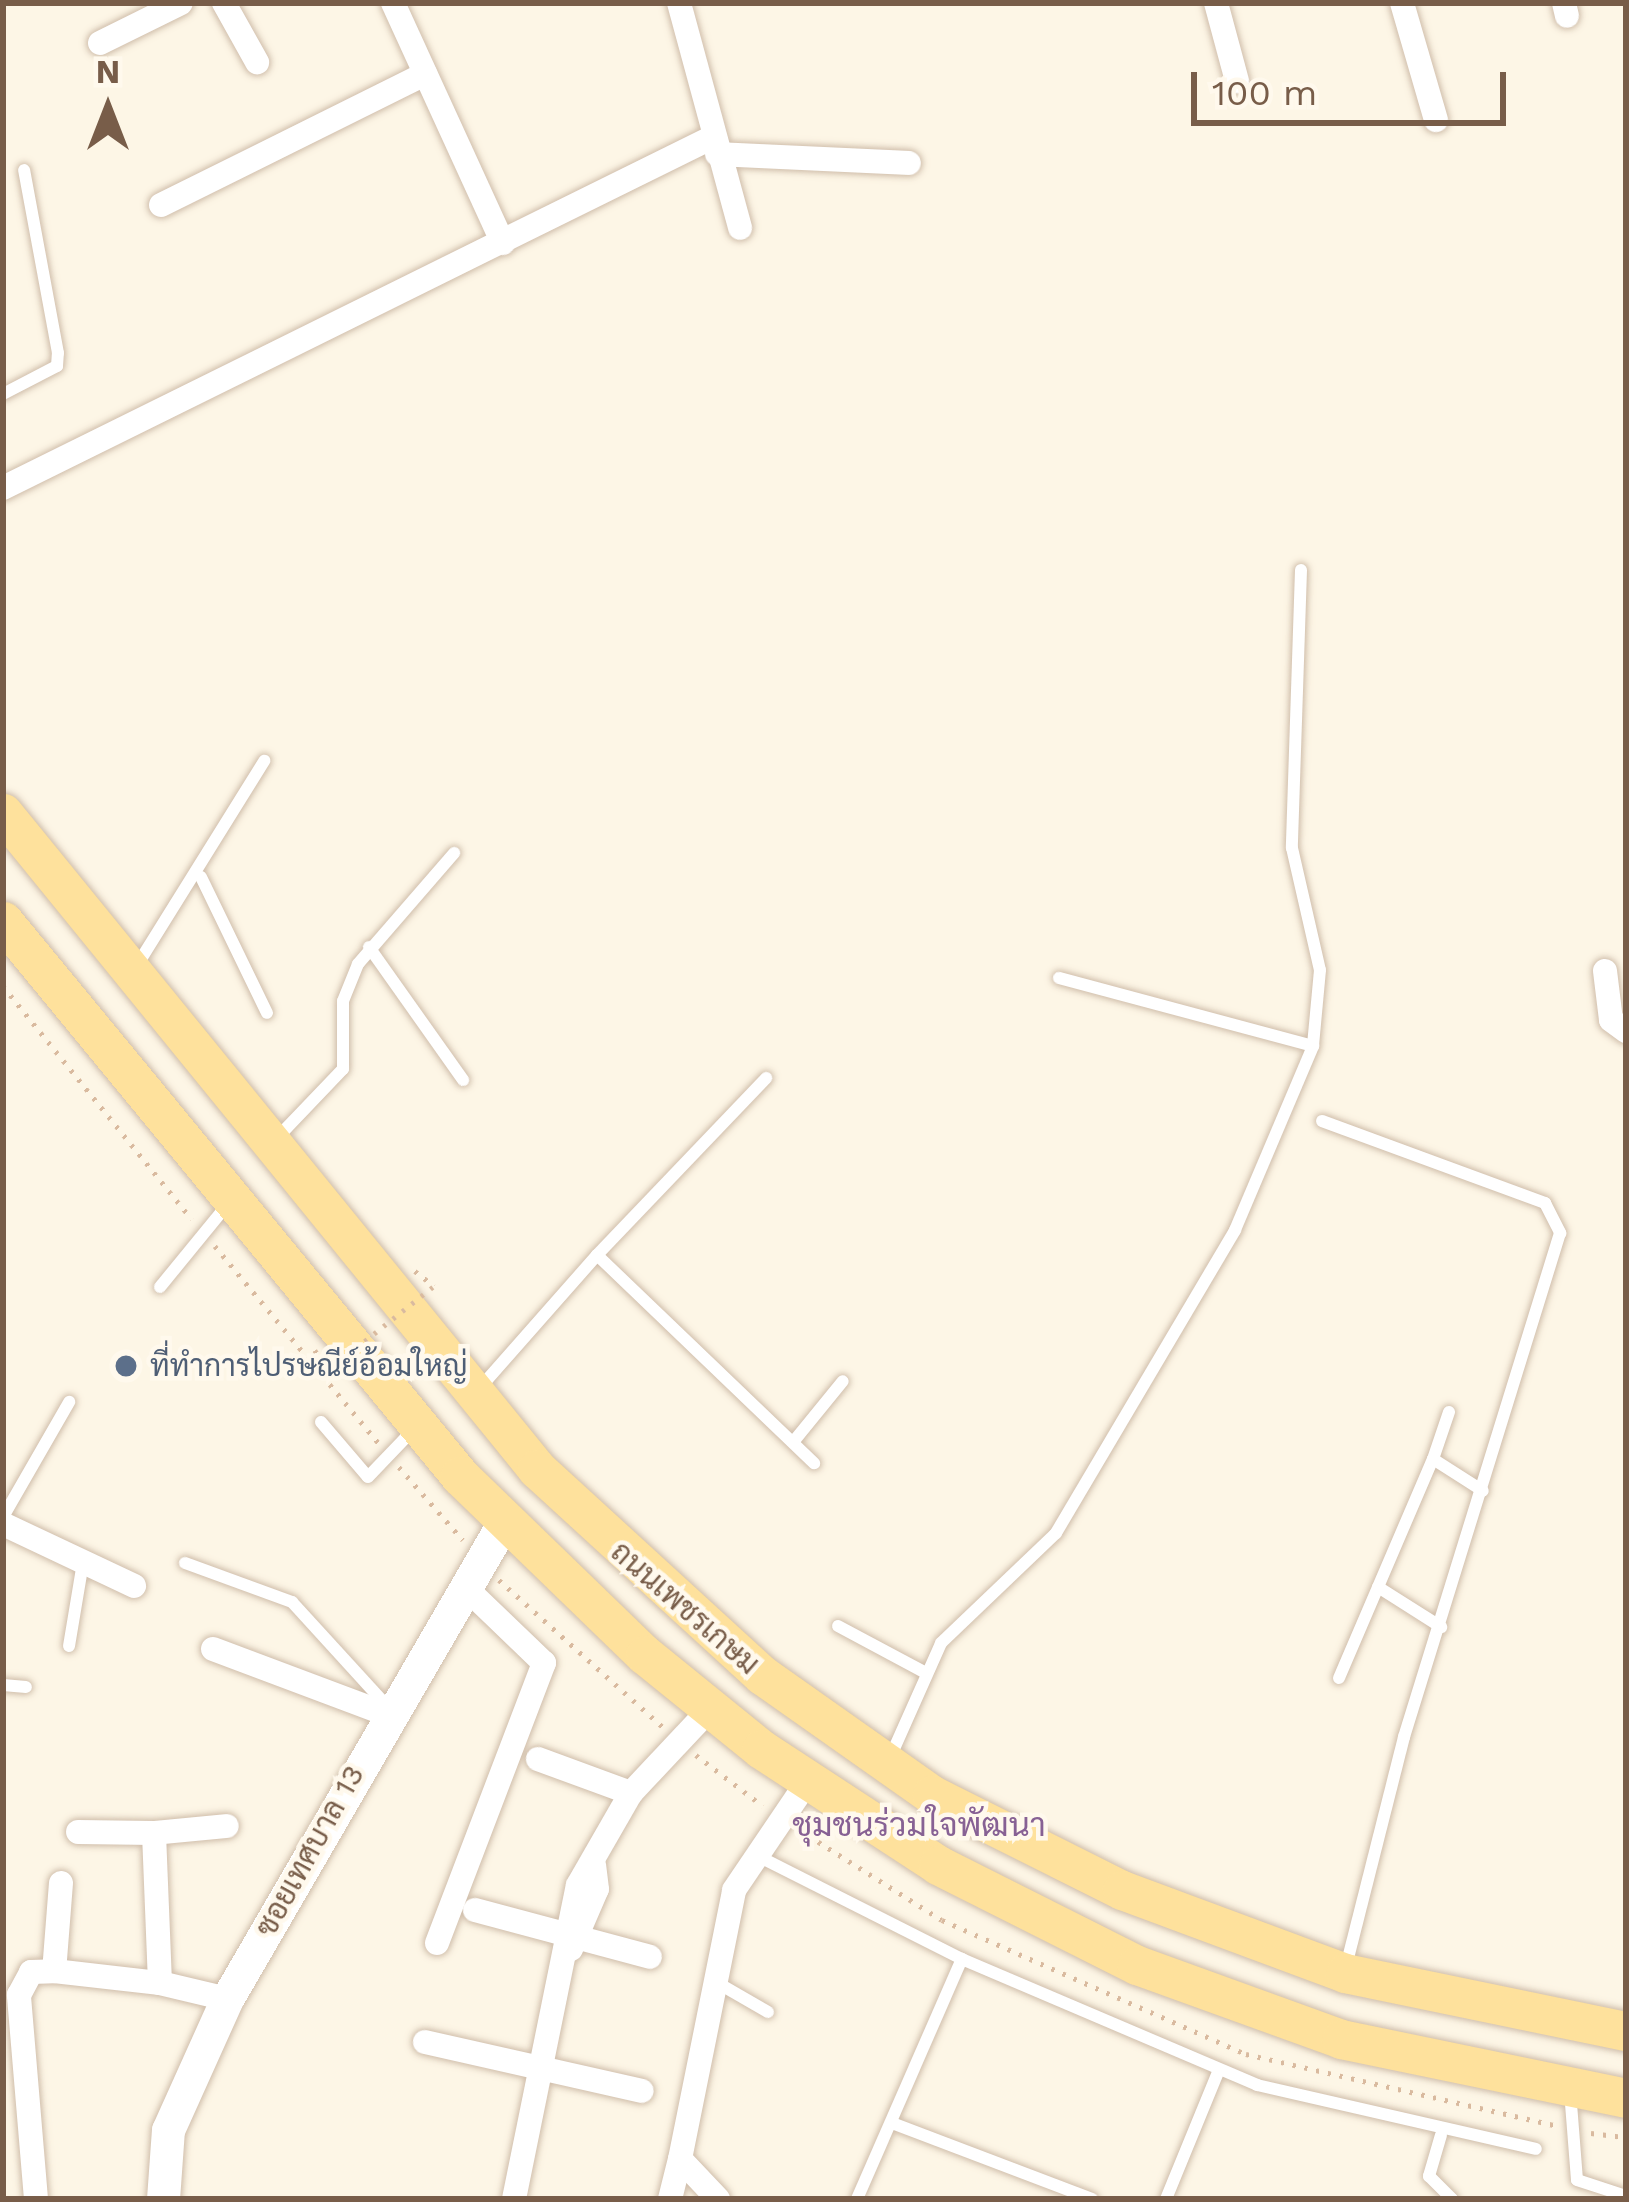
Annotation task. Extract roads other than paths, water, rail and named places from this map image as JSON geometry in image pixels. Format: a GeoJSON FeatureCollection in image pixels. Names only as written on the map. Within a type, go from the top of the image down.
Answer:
{"type":"FeatureCollection","features":[{"type":"Feature","properties":{"kind":"main road","name":"ถนนเพชรเกษม"},"geometry":{"type":"LineString","coordinates":[[3,813],[473,1395],[686,1613],[885,1766],[1020,1845],[1345,1973],[1626,2031]]}},
{"type":"Feature","properties":{"kind":"main road","name":"ถนนเพชรเกษม"},"geometry":{"type":"LineString","coordinates":[[3,921],[416,1426],[504,1522],[710,1709],[807,1782],[938,1865],[1156,1973],[1341,2039],[1626,2098]]}},
{"type":"Feature","properties":{"kind":"street"},"geometry":{"type":"LineString","coordinates":[[100,43],[182,3]]}},
{"type":"Feature","properties":{"kind":"street"},"geometry":{"type":"LineString","coordinates":[[224,3],[257,62]]}},
{"type":"Feature","properties":{"kind":"street"},"geometry":{"type":"LineString","coordinates":[[393,3],[503,243]]}},
{"type":"Feature","properties":{"kind":"street"},"geometry":{"type":"LineString","coordinates":[[679,3],[740,227]]}},
{"type":"Feature","properties":{"kind":"street"},"geometry":{"type":"LineString","coordinates":[[1216,3],[1237,81]]}},
{"type":"Feature","properties":{"kind":"street"},"geometry":{"type":"LineString","coordinates":[[1402,3],[1436,120]]}},
{"type":"Feature","properties":{"kind":"street"},"geometry":{"type":"LineString","coordinates":[[161,205],[425,74]]}},
{"type":"Feature","properties":{"kind":"street"},"geometry":{"type":"LineString","coordinates":[[3,488],[503,243],[715,146],[909,163]]}},
{"type":"Feature","properties":{"kind":"street"},"geometry":{"type":"LineString","coordinates":[[1605,971],[1611,1020],[1626,1031]]}},
{"type":"Feature","properties":{"kind":"street"},"geometry":{"type":"LineString","coordinates":[[3,1520],[134,1586]]}},
{"type":"Feature","properties":{"kind":"street","name":"ซอยเทศบาล 13"},"geometry":{"type":"LineString","coordinates":[[163,2199],[168,2130],[227,1999],[388,1711],[504,1522]]}},
{"type":"Feature","properties":{"kind":"street"},"geometry":{"type":"LineString","coordinates":[[437,1943],[544,1663],[464,1586]]}},
{"type":"Feature","properties":{"kind":"street"},"geometry":{"type":"LineString","coordinates":[[213,1649],[388,1711]]}},
{"type":"Feature","properties":{"kind":"street"},"geometry":{"type":"LineString","coordinates":[[514,2199],[540,2070],[594,1865],[631,1793],[710,1709]]}},
{"type":"Feature","properties":{"kind":"street"},"geometry":{"type":"LineString","coordinates":[[538,1759],[631,1793]]}},
{"type":"Feature","properties":{"kind":"street"},"geometry":{"type":"LineString","coordinates":[[670,2199],[715,1982],[753,1853],[807,1782]]}},
{"type":"Feature","properties":{"kind":"street"},"geometry":{"type":"LineString","coordinates":[[78,1832],[154,1833],[227,1826]]}},
{"type":"Feature","properties":{"kind":"street"},"geometry":{"type":"LineString","coordinates":[[154,1833],[160,1982]]}},
{"type":"Feature","properties":{"kind":"street"},"geometry":{"type":"LineString","coordinates":[[54,1971],[62,1883]]}},
{"type":"Feature","properties":{"kind":"street"},"geometry":{"type":"LineString","coordinates":[[475,1910],[650,1958]]}},
{"type":"Feature","properties":{"kind":"street"},"geometry":{"type":"LineString","coordinates":[[36,2199],[14,2072],[21,1981],[54,1971],[160,1982],[227,1999]]}},
{"type":"Feature","properties":{"kind":"street"},"geometry":{"type":"LineString","coordinates":[[425,2042],[642,2091]]}},
{"type":"Feature","properties":{"kind":"street"},"geometry":{"type":"LineString","coordinates":[[680,2159],[718,2199]]}},
{"type":"Feature","properties":{"kind":"lane"},"geometry":{"type":"LineString","coordinates":[[3,394],[57,366],[24,170]]}},
{"type":"Feature","properties":{"kind":"lane"},"geometry":{"type":"LineString","coordinates":[[885,1766],[922,1701],[926,1673],[953,1627],[1056,1533],[1235,1230],[1313,1046],[1320,970],[1292,848],[1301,570]]}},
{"type":"Feature","properties":{"kind":"lane"},"geometry":{"type":"LineString","coordinates":[[131,973],[201,877],[264,760]]}},
{"type":"Feature","properties":{"kind":"lane"},"geometry":{"type":"LineString","coordinates":[[269,1146],[335,1085],[343,1001],[370,947],[454,853]]}},
{"type":"Feature","properties":{"kind":"lane"},"geometry":{"type":"LineString","coordinates":[[201,877],[267,1013]]}},
{"type":"Feature","properties":{"kind":"lane"},"geometry":{"type":"LineString","coordinates":[[370,947],[463,1080]]}},
{"type":"Feature","properties":{"kind":"lane"},"geometry":{"type":"LineString","coordinates":[[1059,978],[1313,1046]]}},
{"type":"Feature","properties":{"kind":"lane"},"geometry":{"type":"LineString","coordinates":[[473,1395],[597,1255],[766,1078]]}},
{"type":"Feature","properties":{"kind":"lane"},"geometry":{"type":"LineString","coordinates":[[1322,1121],[1559,1215],[1345,1973]]}},
{"type":"Feature","properties":{"kind":"lane"},"geometry":{"type":"LineString","coordinates":[[160,1287],[231,1202]]}},
{"type":"Feature","properties":{"kind":"lane"},"geometry":{"type":"LineString","coordinates":[[597,1255],[814,1463]]}},
{"type":"Feature","properties":{"kind":"lane"},"geometry":{"type":"LineString","coordinates":[[794,1441],[843,1382]]}},
{"type":"Feature","properties":{"kind":"lane"},"geometry":{"type":"LineString","coordinates":[[3,1520],[69,1402]]}},
{"type":"Feature","properties":{"kind":"lane"},"geometry":{"type":"LineString","coordinates":[[1339,1678],[1449,1412]]}},
{"type":"Feature","properties":{"kind":"lane"},"geometry":{"type":"LineString","coordinates":[[321,1422],[368,1477],[416,1426]]}},
{"type":"Feature","properties":{"kind":"lane"},"geometry":{"type":"LineString","coordinates":[[1433,1459],[1483,1491]]}},
{"type":"Feature","properties":{"kind":"lane"},"geometry":{"type":"LineString","coordinates":[[69,1646],[83,1561]]}},
{"type":"Feature","properties":{"kind":"lane"},"geometry":{"type":"LineString","coordinates":[[185,1563],[292,1602],[388,1711]]}},
{"type":"Feature","properties":{"kind":"lane"},"geometry":{"type":"LineString","coordinates":[[1378,1588],[1441,1627]]}},
{"type":"Feature","properties":{"kind":"lane"},"geometry":{"type":"LineString","coordinates":[[838,1626],[926,1673]]}},
{"type":"Feature","properties":{"kind":"lane"},"geometry":{"type":"LineString","coordinates":[[3,1685],[26,1687]]}},
{"type":"Feature","properties":{"kind":"lane"},"geometry":{"type":"LineString","coordinates":[[753,1853],[962,1959],[1220,2070],[1441,2135],[1536,2149]]}},
{"type":"Feature","properties":{"kind":"lane"},"geometry":{"type":"LineString","coordinates":[[857,2199],[962,1959]]}},
{"type":"Feature","properties":{"kind":"lane"},"geometry":{"type":"LineString","coordinates":[[715,1982],[768,2012]]}},
{"type":"Feature","properties":{"kind":"lane"},"geometry":{"type":"LineString","coordinates":[[1166,2199],[1220,2070]]}},
{"type":"Feature","properties":{"kind":"lane"},"geometry":{"type":"LineString","coordinates":[[1570,2090],[1577,2180],[1626,2196]]}},
{"type":"Feature","properties":{"kind":"lane"},"geometry":{"type":"LineString","coordinates":[[892,2123],[1092,2199]]}},
{"type":"Feature","properties":{"kind":"lane"},"geometry":{"type":"LineString","coordinates":[[1441,2135],[1429,2176],[1451,2199]]}},
{"type":"Feature","properties":{"kind":"place","name":"ที่ทำการไปรษณีย์อ้อมใหญ่"},"geometry":{"type":"Point","coordinates":[126,1366]}},
{"type":"Feature","properties":{"kind":"district","name":"ชุมชนร่วมใจพัฒนา"},"geometry":{"type":"Point","coordinates":[919,1825]}}]}
